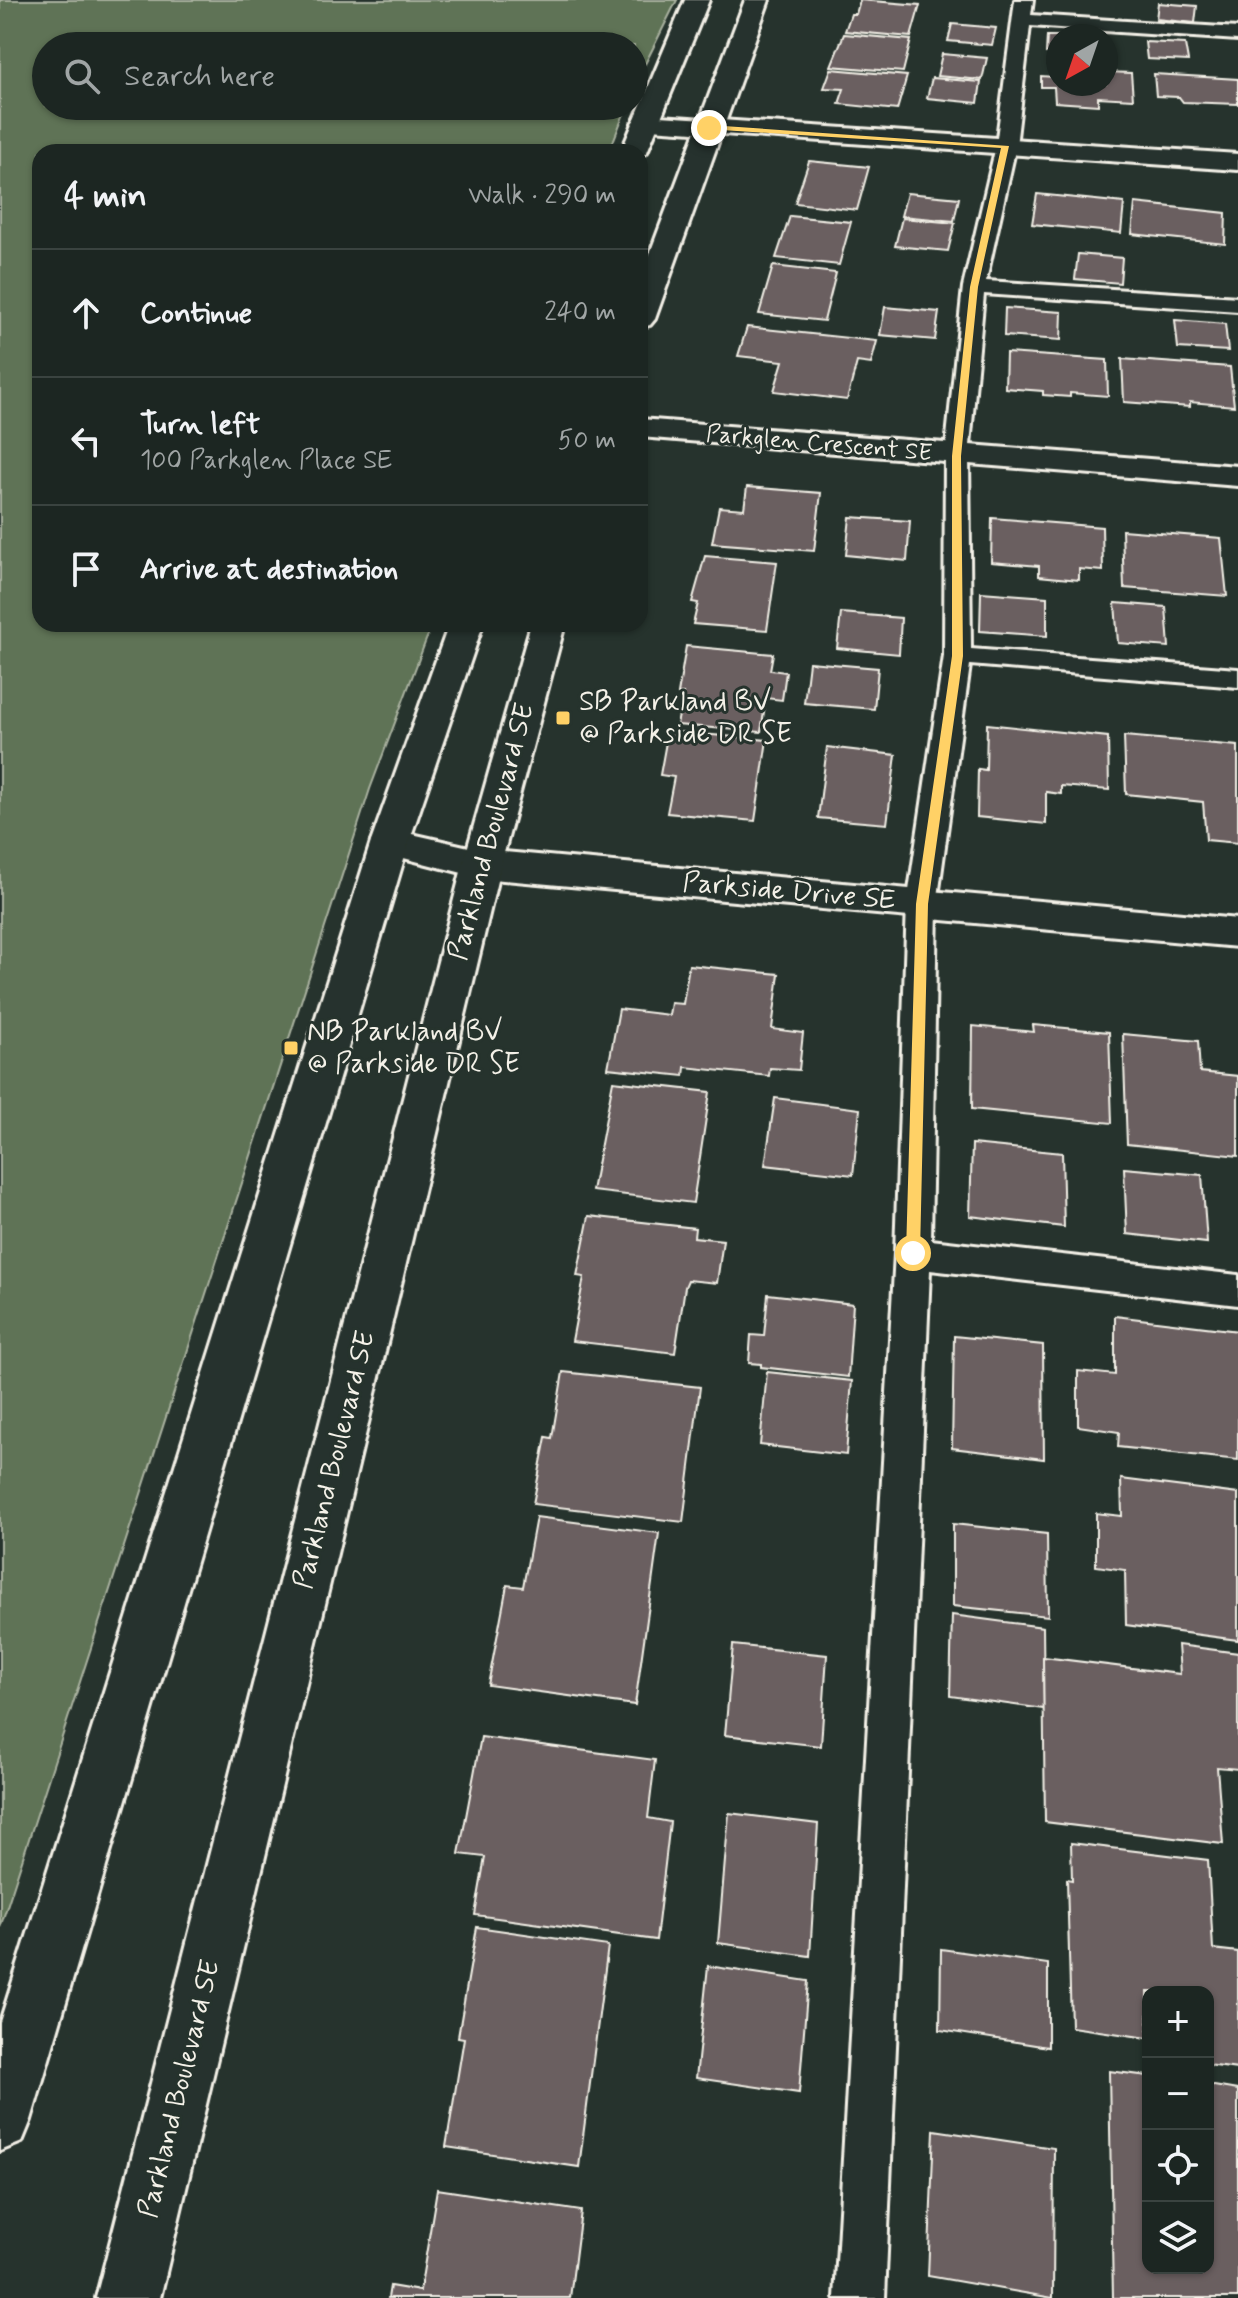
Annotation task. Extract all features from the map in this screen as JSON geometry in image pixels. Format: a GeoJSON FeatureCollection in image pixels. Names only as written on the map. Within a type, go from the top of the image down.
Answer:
{"type":"FeatureCollection","features":[{"type":"Feature","properties":{"kind":"street"},"geometry":{"type":"LineString","coordinates":[[648,116],[697,0]]}},
{"type":"Feature","properties":{"kind":"street"},"geometry":{"type":"LineString","coordinates":[[648,297],[757,0]]}},
{"type":"Feature","properties":{"kind":"street"},"geometry":{"type":"LineString","coordinates":[[637,144],[646,120]]}},
{"type":"Feature","properties":{"kind":"street"},"geometry":{"type":"LineString","coordinates":[[645,123],[1238,162]]}},
{"type":"Feature","properties":{"kind":"street","name":"Parkglen Crescent SE"},"geometry":{"type":"LineString","coordinates":[[648,429],[957,456],[1238,476]]}},
{"type":"Feature","properties":{"kind":"street"},"geometry":{"type":"LineString","coordinates":[[0,2120],[390,842],[463,632]]}},
{"type":"Feature","properties":{"kind":"street","name":"Parkland Boulevard SE"},"geometry":{"type":"LineString","coordinates":[[128,2298],[482,864],[546,632]]}},
{"type":"Feature","properties":{"kind":"street","name":"Parkside Drive SE"},"geometry":{"type":"LineString","coordinates":[[390,842],[482,864],[1238,933]]}},
{"type":"Feature","properties":{"kind":"lane"},"geometry":{"type":"LineString","coordinates":[[860,2298],[913,1253],[922,904],[958,656],[957,456],[974,287],[1006,146],[1022,10],[1238,34]]}},
{"type":"Feature","properties":{"kind":"lane"},"geometry":{"type":"LineString","coordinates":[[974,287],[1238,304]]}},
{"type":"Feature","properties":{"kind":"lane"},"geometry":{"type":"LineString","coordinates":[[958,656],[1238,678]]}},
{"type":"Feature","properties":{"kind":"lane"},"geometry":{"type":"LineString","coordinates":[[913,1253],[1238,1290]]}},
{"type":"Feature","properties":{"kind":"green space"},"geometry":{"type":"Polygon","coordinates":[[[0,0],[677,0],[648,58],[648,32],[32,32],[32,120],[622,120],[612,144],[32,144],[32,632],[429,632],[370,789],[0,1928],[0,0]]]}},
{"type":"Feature","properties":{"kind":"building"},"geometry":{"type":"Polygon","coordinates":[[[860,0],[920,5],[911,37],[845,31],[851,14],[856,14],[860,0]]]}},
{"type":"Feature","properties":{"kind":"building"},"geometry":{"type":"Polygon","coordinates":[[[1158,3],[1197,6],[1195,23],[1156,19],[1158,3]]]}},
{"type":"Feature","properties":{"kind":"building"},"geometry":{"type":"Polygon","coordinates":[[[952,24],[996,28],[992,45],[948,41],[952,24]]]}},
{"type":"Feature","properties":{"kind":"building"},"geometry":{"type":"Polygon","coordinates":[[[844,34],[911,40],[903,72],[831,66],[844,34]]]}},
{"type":"Feature","properties":{"kind":"building"},"geometry":{"type":"Polygon","coordinates":[[[1145,42],[1185,44],[1188,61],[1147,59],[1145,42]]]}},
{"type":"Feature","properties":{"kind":"building"},"geometry":{"type":"Polygon","coordinates":[[[942,54],[987,58],[982,80],[937,76],[942,54]]]}},
{"type":"Feature","properties":{"kind":"building"},"geometry":{"type":"Polygon","coordinates":[[[831,69],[907,76],[897,110],[839,104],[844,89],[824,88],[831,69]]]}},
{"type":"Feature","properties":{"kind":"building"},"geometry":{"type":"Polygon","coordinates":[[[1118,72],[1131,73],[1133,99],[1098,97],[1098,105],[1055,102],[1055,96],[1118,96],[1118,72]]]}},
{"type":"Feature","properties":{"kind":"building"},"geometry":{"type":"Polygon","coordinates":[[[1154,74],[1238,79],[1238,104],[1183,102],[1179,97],[1156,96],[1154,74]]]}},
{"type":"Feature","properties":{"kind":"building"},"geometry":{"type":"Polygon","coordinates":[[[1041,76],[1046,76],[1046,87],[1041,87],[1041,76]]]}},
{"type":"Feature","properties":{"kind":"building"},"geometry":{"type":"Polygon","coordinates":[[[932,78],[981,82],[978,103],[927,98],[932,78]]]}},
{"type":"Feature","properties":{"kind":"building"},"geometry":{"type":"Polygon","coordinates":[[[809,161],[869,167],[857,210],[795,203],[809,161]]]}},
{"type":"Feature","properties":{"kind":"building"},"geometry":{"type":"Polygon","coordinates":[[[907,193],[959,198],[954,221],[901,216],[907,193]]]}},
{"type":"Feature","properties":{"kind":"building"},"geometry":{"type":"Polygon","coordinates":[[[1037,194],[1124,203],[1121,233],[1032,224],[1037,194]]]}},
{"type":"Feature","properties":{"kind":"building"},"geometry":{"type":"Polygon","coordinates":[[[1135,203],[1226,213],[1225,244],[1132,234],[1135,203]]]}},
{"type":"Feature","properties":{"kind":"building"},"geometry":{"type":"Polygon","coordinates":[[[790,216],[851,222],[839,265],[776,258],[790,216]]]}},
{"type":"Feature","properties":{"kind":"building"},"geometry":{"type":"Polygon","coordinates":[[[902,218],[955,223],[948,251],[895,246],[902,218]]]}},
{"type":"Feature","properties":{"kind":"building"},"geometry":{"type":"Polygon","coordinates":[[[1078,254],[1122,258],[1120,283],[1075,279],[1078,254]]]}},
{"type":"Feature","properties":{"kind":"building"},"geometry":{"type":"Polygon","coordinates":[[[773,266],[836,273],[824,321],[759,314],[773,266]]]}},
{"type":"Feature","properties":{"kind":"building"},"geometry":{"type":"Polygon","coordinates":[[[885,307],[939,312],[935,340],[880,335],[885,307]]]}},
{"type":"Feature","properties":{"kind":"building"},"geometry":{"type":"Polygon","coordinates":[[[1005,308],[1062,312],[1061,340],[1004,336],[1005,308]]]}},
{"type":"Feature","properties":{"kind":"building"},"geometry":{"type":"Polygon","coordinates":[[[1175,320],[1225,324],[1228,351],[1178,348],[1175,320]]]}},
{"type":"Feature","properties":{"kind":"building"},"geometry":{"type":"Polygon","coordinates":[[[747,327],[877,341],[871,364],[857,362],[847,400],[774,391],[783,361],[738,356],[747,327]]]}},
{"type":"Feature","properties":{"kind":"building"},"geometry":{"type":"Polygon","coordinates":[[[1006,353],[1107,360],[1108,396],[1070,393],[1070,397],[1043,395],[1043,391],[1005,388],[1006,353]]]}},
{"type":"Feature","properties":{"kind":"building"},"geometry":{"type":"Polygon","coordinates":[[[1122,359],[1230,367],[1234,406],[1190,402],[1190,407],[1124,402],[1122,359]]]}},
{"type":"Feature","properties":{"kind":"building"},"geometry":{"type":"Polygon","coordinates":[[[747,487],[821,493],[814,551],[712,543],[719,507],[744,509],[747,487]]]}},
{"type":"Feature","properties":{"kind":"building"},"geometry":{"type":"Polygon","coordinates":[[[850,517],[910,521],[907,561],[846,555],[850,517]]]}},
{"type":"Feature","properties":{"kind":"building"},"geometry":{"type":"Polygon","coordinates":[[[992,518],[1102,527],[1103,571],[1079,569],[1079,580],[1039,576],[1039,566],[991,562],[992,518]]]}},
{"type":"Feature","properties":{"kind":"building"},"geometry":{"type":"Polygon","coordinates":[[[1122,530],[1221,538],[1227,596],[1124,588],[1122,530]]]}},
{"type":"Feature","properties":{"kind":"building"},"geometry":{"type":"Polygon","coordinates":[[[705,556],[777,562],[767,630],[693,624],[698,603],[692,602],[705,556]]]}},
{"type":"Feature","properties":{"kind":"building"},"geometry":{"type":"Polygon","coordinates":[[[981,592],[1047,597],[1047,636],[980,631],[981,592]]]}},
{"type":"Feature","properties":{"kind":"building"},"geometry":{"type":"Polygon","coordinates":[[[1115,603],[1166,607],[1169,647],[1118,643],[1115,603]]]}},
{"type":"Feature","properties":{"kind":"building"},"geometry":{"type":"Polygon","coordinates":[[[841,613],[901,618],[899,654],[837,648],[841,613]]]}},
{"type":"Feature","properties":{"kind":"building"},"geometry":{"type":"Polygon","coordinates":[[[686,646],[773,654],[770,670],[786,672],[782,700],[766,698],[761,732],[677,725],[683,694],[678,694],[686,646]]]}},
{"type":"Feature","properties":{"kind":"building"},"geometry":{"type":"Polygon","coordinates":[[[809,662],[878,668],[874,709],[804,703],[809,662]]]}},
{"type":"Feature","properties":{"kind":"building"},"geometry":{"type":"Polygon","coordinates":[[[987,724],[1108,737],[1109,790],[1061,786],[1061,794],[1046,792],[1046,824],[977,817],[978,769],[986,770],[987,724]]]}},
{"type":"Feature","properties":{"kind":"building"},"geometry":{"type":"Polygon","coordinates":[[[668,731],[767,740],[755,821],[667,813],[674,777],[660,775],[668,731]]]}},
{"type":"Feature","properties":{"kind":"building"},"geometry":{"type":"Polygon","coordinates":[[[1124,736],[1238,746],[1238,843],[1206,840],[1203,802],[1126,794],[1124,736]]]}},
{"type":"Feature","properties":{"kind":"building"},"geometry":{"type":"Polygon","coordinates":[[[827,747],[896,755],[887,824],[818,818],[827,747]]]}},
{"type":"Feature","properties":{"kind":"building"},"geometry":{"type":"Polygon","coordinates":[[[689,965],[779,974],[772,1029],[803,1033],[799,1070],[770,1068],[769,1076],[685,1067],[684,1076],[608,1068],[619,1009],[669,1015],[671,1003],[683,1004],[689,965]]]}},
{"type":"Feature","properties":{"kind":"building"},"geometry":{"type":"Polygon","coordinates":[[[1033,1025],[1109,1032],[1112,1123],[972,1109],[973,1026],[1034,1032],[1033,1025]]]}},
{"type":"Feature","properties":{"kind":"building"},"geometry":{"type":"Polygon","coordinates":[[[1123,1034],[1198,1041],[1200,1072],[1238,1076],[1238,1156],[1127,1144],[1123,1034]]]}},
{"type":"Feature","properties":{"kind":"building"},"geometry":{"type":"Polygon","coordinates":[[[613,1081],[710,1092],[693,1203],[592,1191],[613,1081]]]}},
{"type":"Feature","properties":{"kind":"building"},"geometry":{"type":"Polygon","coordinates":[[[775,1098],[860,1109],[853,1175],[765,1165],[775,1098]]]}},
{"type":"Feature","properties":{"kind":"building"},"geometry":{"type":"Polygon","coordinates":[[[972,1144],[1062,1153],[1064,1227],[970,1216],[972,1144]]]}},
{"type":"Feature","properties":{"kind":"building"},"geometry":{"type":"Polygon","coordinates":[[[1124,1168],[1202,1175],[1207,1243],[1127,1234],[1124,1168]]]}},
{"type":"Feature","properties":{"kind":"building"},"geometry":{"type":"Polygon","coordinates":[[[589,1216],[695,1228],[694,1237],[723,1240],[717,1283],[688,1280],[685,1287],[675,1353],[572,1341],[584,1277],[577,1276],[589,1216]]]}},
{"type":"Feature","properties":{"kind":"building"},"geometry":{"type":"Polygon","coordinates":[[[768,1294],[853,1304],[848,1377],[749,1363],[751,1335],[764,1336],[768,1294]]]}},
{"type":"Feature","properties":{"kind":"building"},"geometry":{"type":"Polygon","coordinates":[[[1115,1316],[1238,1331],[1238,1460],[1118,1447],[1119,1432],[1078,1426],[1078,1371],[1115,1375],[1115,1316]]]}},
{"type":"Feature","properties":{"kind":"building"},"geometry":{"type":"Polygon","coordinates":[[[954,1336],[1043,1345],[1044,1459],[952,1448],[954,1336]]]}},
{"type":"Feature","properties":{"kind":"building"},"geometry":{"type":"Polygon","coordinates":[[[563,1372],[700,1387],[683,1522],[533,1504],[546,1437],[552,1438],[563,1372]]]}},
{"type":"Feature","properties":{"kind":"building"},"geometry":{"type":"Polygon","coordinates":[[[767,1372],[852,1381],[846,1455],[760,1445],[767,1372]]]}},
{"type":"Feature","properties":{"kind":"building"},"geometry":{"type":"Polygon","coordinates":[[[1121,1479],[1238,1494],[1238,1640],[1126,1625],[1125,1570],[1096,1566],[1096,1513],[1122,1516],[1121,1479]]]}},
{"type":"Feature","properties":{"kind":"building"},"geometry":{"type":"Polygon","coordinates":[[[536,1517],[659,1533],[635,1705],[488,1685],[507,1585],[523,1587],[536,1517]]]}},
{"type":"Feature","properties":{"kind":"building"},"geometry":{"type":"Polygon","coordinates":[[[953,1524],[1047,1534],[1048,1616],[953,1606],[953,1524]]]}},
{"type":"Feature","properties":{"kind":"building"},"geometry":{"type":"Polygon","coordinates":[[[952,1615],[1043,1627],[1044,1709],[950,1696],[952,1615]]]}},
{"type":"Feature","properties":{"kind":"building"},"geometry":{"type":"Polygon","coordinates":[[[733,1645],[827,1655],[821,1746],[725,1735],[733,1645]]]}},
{"type":"Feature","properties":{"kind":"building"},"geometry":{"type":"Polygon","coordinates":[[[1178,1645],[1238,1653],[1238,1769],[1217,1767],[1223,1844],[1045,1822],[1043,1657],[1180,1674],[1178,1645]]]}},
{"type":"Feature","properties":{"kind":"building"},"geometry":{"type":"Polygon","coordinates":[[[481,1737],[655,1760],[648,1818],[670,1822],[656,1940],[475,1915],[485,1857],[459,1854],[481,1737]]]}},
{"type":"Feature","properties":{"kind":"building"},"geometry":{"type":"Polygon","coordinates":[[[729,1813],[818,1824],[810,1956],[718,1943],[729,1813]]]}},
{"type":"Feature","properties":{"kind":"building"},"geometry":{"type":"Polygon","coordinates":[[[1071,1843],[1208,1860],[1213,1949],[1238,1952],[1238,2069],[1214,2066],[1214,1986],[1142,1986],[1142,2037],[1071,2027],[1067,1879],[1072,1880],[1071,1843]]]}},
{"type":"Feature","properties":{"kind":"building"},"geometry":{"type":"Polygon","coordinates":[[[477,1927],[608,1946],[579,2167],[446,2147],[464,2038],[458,2037],[477,1927]]]}},
{"type":"Feature","properties":{"kind":"building"},"geometry":{"type":"Polygon","coordinates":[[[941,1949],[1048,1964],[1048,2047],[940,2030],[941,1949]]]}},
{"type":"Feature","properties":{"kind":"building"},"geometry":{"type":"Polygon","coordinates":[[[708,1966],[808,1981],[799,2093],[696,2078],[708,1966]]]}},
{"type":"Feature","properties":{"kind":"building"},"geometry":{"type":"Polygon","coordinates":[[[1109,2071],[1142,2075],[1142,2274],[1214,2274],[1214,2086],[1238,2090],[1238,2298],[1113,2298],[1109,2071]]]}},
{"type":"Feature","properties":{"kind":"building"},"geometry":{"type":"Polygon","coordinates":[[[934,2130],[1054,2148],[1053,2298],[928,2276],[934,2130]]]}},
{"type":"Feature","properties":{"kind":"building"},"geometry":{"type":"Polygon","coordinates":[[[437,2189],[581,2211],[570,2298],[388,2298],[390,2286],[420,2291],[437,2189]]]}},
{"type":"Feature","properties":{"kind":"place","name":"SB Parkland BV @ Parkside DR SE"},"geometry":{"type":"Point","coordinates":[563,718]}},
{"type":"Feature","properties":{"kind":"place","name":"NB Parkland BV @ Parkside DR SE"},"geometry":{"type":"Point","coordinates":[291,1048]}},
{"type":"Feature","properties":{"kind":"route"},"geometry":{"type":"LineString","coordinates":[[709,128],[1006,146],[974,287],[957,456],[958,656],[922,904],[913,1253]]}}]}
